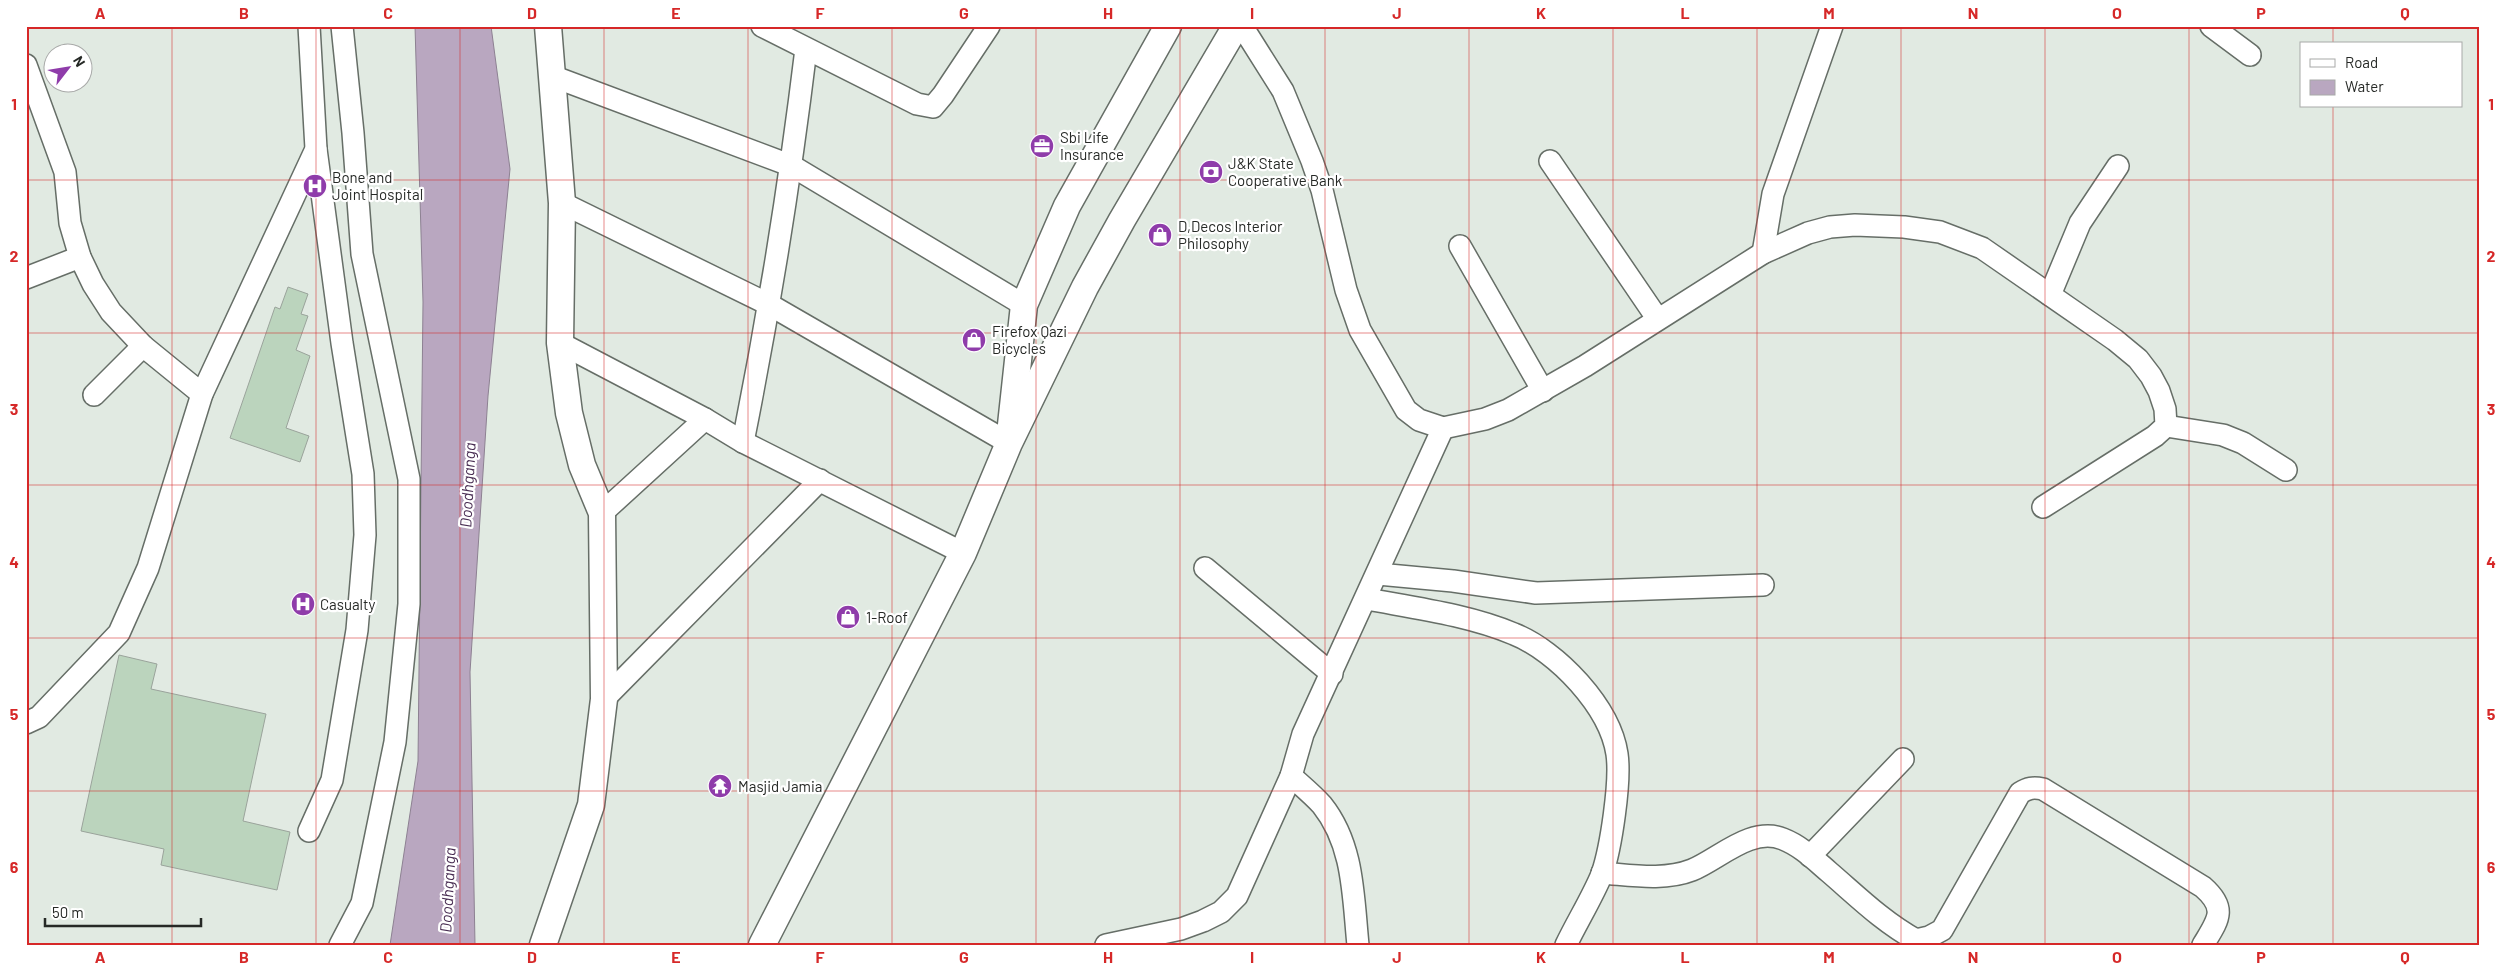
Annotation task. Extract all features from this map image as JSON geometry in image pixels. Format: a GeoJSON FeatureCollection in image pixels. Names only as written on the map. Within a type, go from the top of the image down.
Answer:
{"type":"FeatureCollection","features":[{"type":"Feature","properties":{"kind":"main road"},"geometry":{"type":"LineString","coordinates":[[543,945],[591,805],[604,700],[602,513],[582,464],[569,413],[560,343],[562,203],[548,26]]}},
{"type":"Feature","properties":{"kind":"main road"},"geometry":{"type":"LineString","coordinates":[[1009,443],[1024,305],[1067,206],[1168,26]]}},
{"type":"Feature","properties":{"kind":"main road"},"geometry":{"type":"LineString","coordinates":[[1085,287],[1085,256],[1216,26]]}},
{"type":"Feature","properties":{"kind":"main road"},"geometry":{"type":"LineString","coordinates":[[762,945],[963,553],[1009,443],[1085,287],[1122,220],[1236,26]]}},
{"type":"Feature","properties":{"kind":"street"},"geometry":{"type":"LineString","coordinates":[[309,26],[316,148],[342,343],[363,474],[365,535],[357,630],[332,780],[309,831]]}},
{"type":"Feature","properties":{"kind":"street"},"geometry":{"type":"LineString","coordinates":[[340,945],[362,903],[395,742],[409,585],[409,479],[362,254],[353,133],[342,26]]}},
{"type":"Feature","properties":{"kind":"street"},"geometry":{"type":"LineString","coordinates":[[762,26],[916,104],[932,107],[943,95],[987,27]]}},
{"type":"Feature","properties":{"kind":"street"},"geometry":{"type":"LineString","coordinates":[[1242,26],[1283,92],[1312,160],[1322,190],[1346,290],[1360,330],[1406,410],[1419,420],[1443,428],[1485,420],[1543,391],[1763,253],[1808,233],[1830,227],[1855,225],[1904,227],[1940,232],[1982,248],[2115,340],[2138,359],[2151,376],[2159,391],[2166,409],[2166,426]]}},
{"type":"Feature","properties":{"kind":"street"},"geometry":{"type":"LineString","coordinates":[[1763,253],[1773,194],[1832,26]]}},
{"type":"Feature","properties":{"kind":"street"},"geometry":{"type":"LineString","coordinates":[[2211,26],[2250,55]]}},
{"type":"Feature","properties":{"kind":"street"},"geometry":{"type":"LineString","coordinates":[[743,442],[770,305],[792,166],[806,49]]}},
{"type":"Feature","properties":{"kind":"street"},"geometry":{"type":"LineString","coordinates":[[26,66],[65,172],[70,223],[80,257],[93,284],[111,312],[143,346],[202,394]]}},
{"type":"Feature","properties":{"kind":"street"},"geometry":{"type":"LineString","coordinates":[[552,76],[792,166],[1024,305]]}},
{"type":"Feature","properties":{"kind":"street"},"geometry":{"type":"LineString","coordinates":[[26,723],[39,717],[119,633],[148,568],[202,394],[316,148]]}},
{"type":"Feature","properties":{"kind":"street"},"geometry":{"type":"LineString","coordinates":[[1550,161],[1657,318]]}},
{"type":"Feature","properties":{"kind":"street"},"geometry":{"type":"LineString","coordinates":[[2050,295],[2080,223],[2118,166]]}},
{"type":"Feature","properties":{"kind":"street"},"geometry":{"type":"LineString","coordinates":[[562,203],[770,305],[1009,443]]}},
{"type":"Feature","properties":{"kind":"street"},"geometry":{"type":"LineString","coordinates":[[1460,246],[1543,391]]}},
{"type":"Feature","properties":{"kind":"street"},"geometry":{"type":"LineString","coordinates":[[26,278],[80,257]]}},
{"type":"Feature","properties":{"kind":"street"},"geometry":{"type":"LineString","coordinates":[[560,343],[705,419],[743,442],[963,553]]}},
{"type":"Feature","properties":{"kind":"street"},"geometry":{"type":"LineString","coordinates":[[94,394],[143,346]]}},
{"type":"Feature","properties":{"kind":"street"},"geometry":{"type":"LineString","coordinates":[[602,513],[705,419]]}},
{"type":"Feature","properties":{"kind":"street"},"geometry":{"type":"LineString","coordinates":[[2043,507],[2140,446],[2166,426],[2223,435],[2243,443],[2286,470]]}},
{"type":"Feature","properties":{"kind":"street"},"geometry":{"type":"LineString","coordinates":[[1106,945],[1181,929],[1203,921],[1221,912],[1237,896],[1291,776],[1303,734],[1367,599],[1443,428]]}},
{"type":"Feature","properties":{"kind":"street"},"geometry":{"type":"LineString","coordinates":[[604,700],[820,480]]}},
{"type":"Feature","properties":{"kind":"street"},"geometry":{"type":"LineString","coordinates":[[1205,568],[1332,674]]}},
{"type":"Feature","properties":{"kind":"street"},"geometry":{"type":"LineString","coordinates":[[1378,574],[1453,581],[1536,593],[1763,585]]}},
{"type":"Feature","properties":{"kind":"street"},"geometry":{"type":"LineString","coordinates":[[1367,599],[1447,615],[1515,634],[1544,651],[1573,674],[1609,729],[1617,754],[1616,792],[1602,873],[1566,945]]}},
{"type":"Feature","properties":{"kind":"street"},"geometry":{"type":"LineString","coordinates":[[1810,856],[1904,759]]}},
{"type":"Feature","properties":{"kind":"street"},"geometry":{"type":"LineString","coordinates":[[1291,776],[1322,805],[1344,842],[1349,858],[1358,945]]}},
{"type":"Feature","properties":{"kind":"street"},"geometry":{"type":"LineString","coordinates":[[1602,873],[1676,875],[1694,869],[1742,842],[1758,837],[1780,837],[1795,844],[1887,922],[1916,940],[1929,937],[1942,930],[2020,793],[2028,788],[2043,789],[2213,896],[2218,906],[2219,914],[2203,945]]}},
{"type":"Feature","properties":{"kind":"water","name":"Doodhganga"},"geometry":{"type":"Polygon","coordinates":[[[415,26],[491,26],[510,169],[488,396],[470,672],[475,945],[390,945],[418,761],[423,302],[415,26]]]}},
{"type":"Feature","properties":{"kind":"building"},"geometry":{"type":"Polygon","coordinates":[[[288,287],[308,294],[301,314],[308,316],[296,350],[310,356],[286,428],[309,436],[300,462],[230,438],[275,307],[280,309],[288,287]]]}},
{"type":"Feature","properties":{"kind":"building"},"geometry":{"type":"Polygon","coordinates":[[[119,655],[157,664],[151,689],[266,714],[243,821],[290,832],[277,890],[161,865],[164,849],[81,831],[119,655]]]}},
{"type":"Feature","properties":{"kind":"place","name":"Sbi Life Insurance"},"geometry":{"type":"Point","coordinates":[1042,146]}},
{"type":"Feature","properties":{"kind":"place","name":"J&K State Cooperative Bank"},"geometry":{"type":"Point","coordinates":[1211,172]}},
{"type":"Feature","properties":{"kind":"place","name":"Bone and Joint Hospital"},"geometry":{"type":"Point","coordinates":[315,186]}},
{"type":"Feature","properties":{"kind":"place","name":"D,Decos Interior Philosophy"},"geometry":{"type":"Point","coordinates":[1160,235]}},
{"type":"Feature","properties":{"kind":"place","name":"Firefox Qazi Bicycles"},"geometry":{"type":"Point","coordinates":[974,340]}},
{"type":"Feature","properties":{"kind":"place","name":"Casualty"},"geometry":{"type":"Point","coordinates":[303,604]}},
{"type":"Feature","properties":{"kind":"place","name":"1-Roof"},"geometry":{"type":"Point","coordinates":[848,617]}},
{"type":"Feature","properties":{"kind":"place","name":"Masjid Jamia"},"geometry":{"type":"Point","coordinates":[720,786]}}]}
